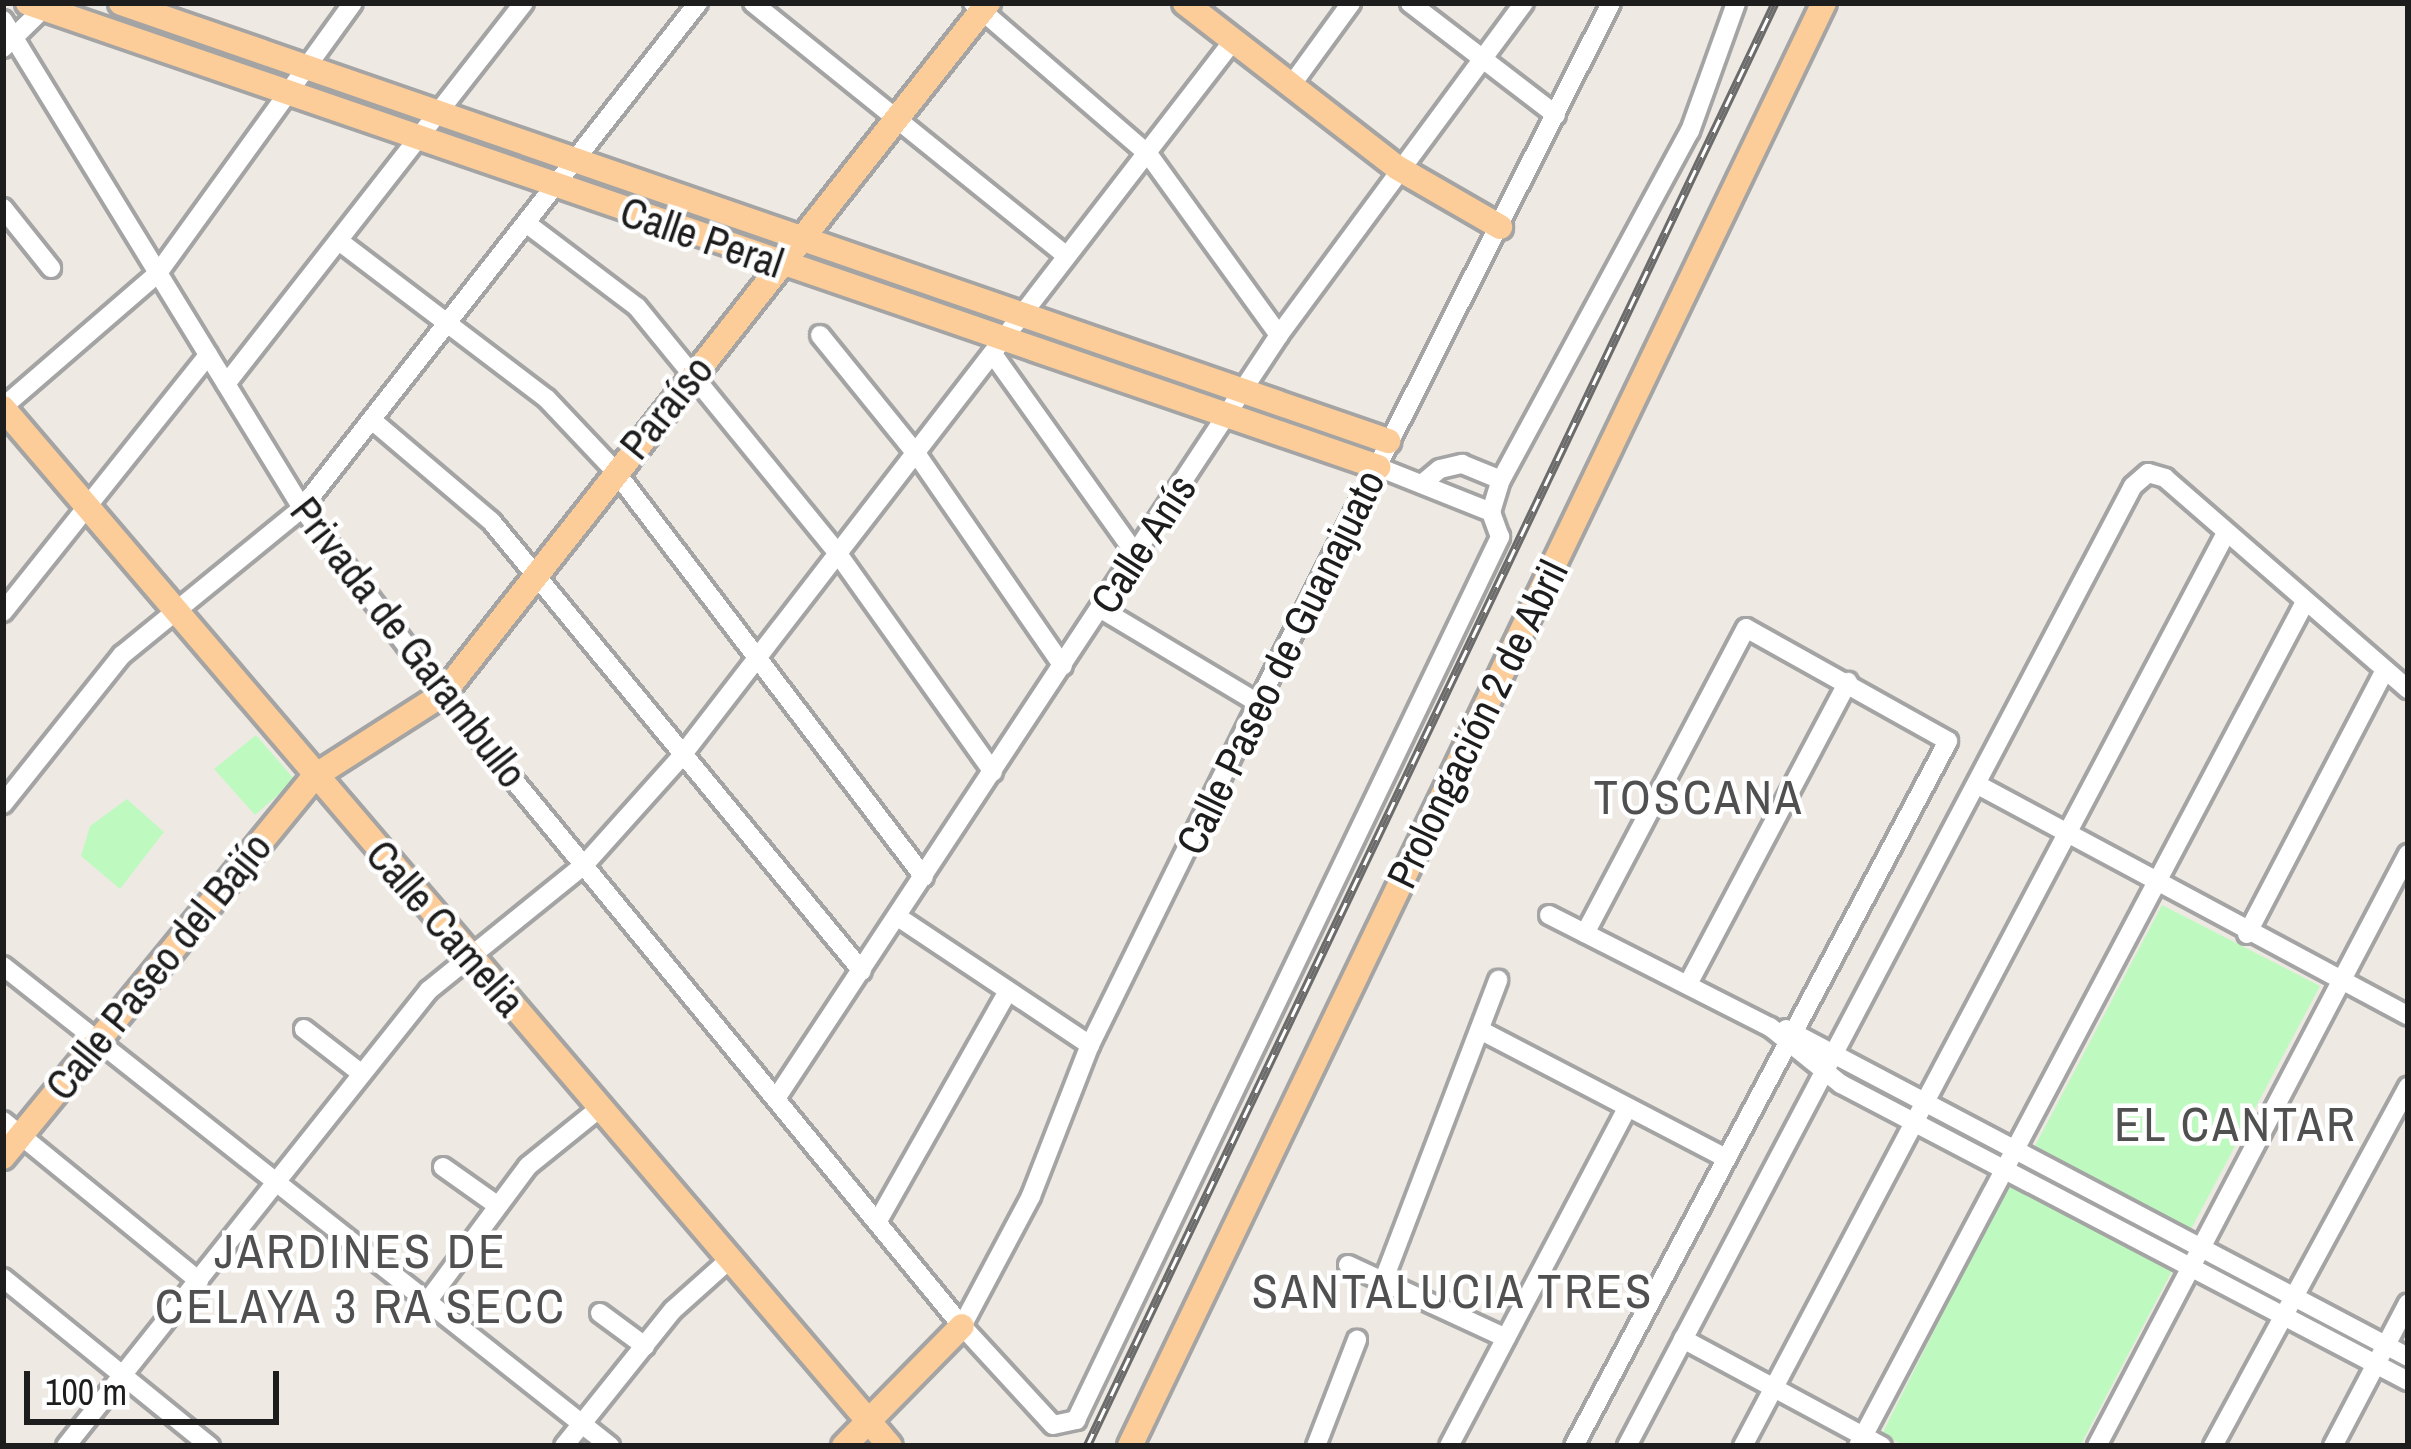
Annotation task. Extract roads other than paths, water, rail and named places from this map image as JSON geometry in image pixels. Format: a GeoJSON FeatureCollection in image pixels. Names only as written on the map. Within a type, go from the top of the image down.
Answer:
{"type":"FeatureCollection","features":[{"type":"Feature","properties":{"kind":"main road"},"geometry":{"type":"LineString","coordinates":[[1185,3],[1398,168],[1500,227]]}},
{"type":"Feature","properties":{"kind":"main road","name":"Prolongación 2 de Abril"},"geometry":{"type":"LineString","coordinates":[[1130,1446],[1824,3]]}},
{"type":"Feature","properties":{"kind":"main road","name":"Calle Peral"},"geometry":{"type":"LineString","coordinates":[[136,5],[1388,442]]}},
{"type":"Feature","properties":{"kind":"main road","name":"Paraíso"},"geometry":{"type":"LineString","coordinates":[[315,776],[443,694],[615,470],[898,118],[981,5]]}},
{"type":"Feature","properties":{"kind":"main road","name":"Calle Peral"},"geometry":{"type":"LineString","coordinates":[[40,6],[282,95],[782,264],[1000,348],[1229,414],[1378,467]]}},
{"type":"Feature","properties":{"kind":"main road","name":"Calle Camelia"},"geometry":{"type":"LineString","coordinates":[[3,408],[890,1446]]}},
{"type":"Feature","properties":{"kind":"main road","name":"Calle Paseo del Bajío"},"geometry":{"type":"LineString","coordinates":[[3,1157],[12,1128],[97,1040],[315,776]]}},
{"type":"Feature","properties":{"kind":"main road"},"geometry":{"type":"LineString","coordinates":[[844,1446],[872,1424],[962,1326]]}},
{"type":"Feature","properties":{"kind":"street"},"geometry":{"type":"LineString","coordinates":[[3,408],[158,273],[282,95],[353,3]]}},
{"type":"Feature","properties":{"kind":"street"},"geometry":{"type":"LineString","coordinates":[[226,385],[524,3]]}},
{"type":"Feature","properties":{"kind":"street"},"geometry":{"type":"LineString","coordinates":[[3,804],[122,655],[302,508],[449,327],[552,187],[698,3]]}},
{"type":"Feature","properties":{"kind":"street"},"geometry":{"type":"LineString","coordinates":[[753,3],[1067,256]]}},
{"type":"Feature","properties":{"kind":"street"},"geometry":{"type":"LineString","coordinates":[[1290,87],[1351,3]]}},
{"type":"Feature","properties":{"kind":"street"},"geometry":{"type":"LineString","coordinates":[[1410,3],[1556,115]]}},
{"type":"Feature","properties":{"kind":"street","name":"Calle Anís"},"geometry":{"type":"LineString","coordinates":[[777,1096],[1279,335],[1524,3]]}},
{"type":"Feature","properties":{"kind":"street","name":"Calle Paseo de Guanajuato"},"geometry":{"type":"LineString","coordinates":[[962,1326],[1031,1196],[1090,1045],[1611,3]]}},
{"type":"Feature","properties":{"kind":"street"},"geometry":{"type":"LineString","coordinates":[[1378,467],[1491,512],[1501,480],[1690,131],[1736,3]]}},
{"type":"Feature","properties":{"kind":"street"},"geometry":{"type":"LineString","coordinates":[[981,5],[1149,155],[1279,335]]}},
{"type":"Feature","properties":{"kind":"street"},"geometry":{"type":"LineString","coordinates":[[9,43],[40,6]]}},
{"type":"Feature","properties":{"kind":"street","name":"Privada de Garambullo"},"geometry":{"type":"LineString","coordinates":[[3,20],[9,43],[302,508],[443,694],[879,1219],[962,1326],[1053,1425],[1076,1420],[1479,580],[1499,537],[1491,512]]}},
{"type":"Feature","properties":{"kind":"street"},"geometry":{"type":"LineString","coordinates":[[66,1446],[429,990],[584,864],[680,758],[836,551],[919,456],[1021,313],[1149,155],[1233,41]]}},
{"type":"Feature","properties":{"kind":"street"},"geometry":{"type":"LineString","coordinates":[[3,208],[51,268]]}},
{"type":"Feature","properties":{"kind":"street"},"geometry":{"type":"LineString","coordinates":[[526,223],[637,307],[836,551],[993,772]]}},
{"type":"Feature","properties":{"kind":"street"},"geometry":{"type":"LineString","coordinates":[[339,241],[547,399],[615,470],[761,656],[924,877]]}},
{"type":"Feature","properties":{"kind":"street"},"geometry":{"type":"LineString","coordinates":[[820,335],[919,456],[1063,666]]}},
{"type":"Feature","properties":{"kind":"street"},"geometry":{"type":"LineString","coordinates":[[1000,348],[1136,555]]}},
{"type":"Feature","properties":{"kind":"street"},"geometry":{"type":"LineString","coordinates":[[3,612],[208,355]]}},
{"type":"Feature","properties":{"kind":"street"},"geometry":{"type":"LineString","coordinates":[[373,421],[491,521],[680,758],[862,971]]}},
{"type":"Feature","properties":{"kind":"street"},"geometry":{"type":"LineString","coordinates":[[1422,484],[1462,464],[1501,480]]}},
{"type":"Feature","properties":{"kind":"street"},"geometry":{"type":"LineString","coordinates":[[1627,1446],[2133,486],[2148,472],[2165,478],[2225,535],[2408,689]]}},
{"type":"Feature","properties":{"kind":"street"},"geometry":{"type":"LineString","coordinates":[[1743,1446],[2225,535]]}},
{"type":"Feature","properties":{"kind":"street"},"geometry":{"type":"LineString","coordinates":[[1860,1441],[2305,602]]}},
{"type":"Feature","properties":{"kind":"street"},"geometry":{"type":"LineString","coordinates":[[1101,609],[1258,704]]}},
{"type":"Feature","properties":{"kind":"street"},"geometry":{"type":"LineString","coordinates":[[1574,1446],[1948,741],[1746,628],[1585,933]]}},
{"type":"Feature","properties":{"kind":"street"},"geometry":{"type":"LineString","coordinates":[[2247,934],[2385,670]]}},
{"type":"Feature","properties":{"kind":"street"},"geometry":{"type":"LineString","coordinates":[[1688,984],[1848,682]]}},
{"type":"Feature","properties":{"kind":"street"},"geometry":{"type":"LineString","coordinates":[[1978,785],[2339,984],[2408,1016]]}},
{"type":"Feature","properties":{"kind":"street"},"geometry":{"type":"LineString","coordinates":[[2097,1446],[2198,1246],[2408,854]]}},
{"type":"Feature","properties":{"kind":"street"},"geometry":{"type":"LineString","coordinates":[[1549,915],[1790,1036],[1912,1122],[2008,1159],[2198,1246],[2408,1357]]}},
{"type":"Feature","properties":{"kind":"street"},"geometry":{"type":"LineString","coordinates":[[898,917],[1090,1045]]}},
{"type":"Feature","properties":{"kind":"street"},"geometry":{"type":"LineString","coordinates":[[3,966],[610,1446]]}},
{"type":"Feature","properties":{"kind":"street"},"geometry":{"type":"LineString","coordinates":[[1381,1287],[1498,980]]}},
{"type":"Feature","properties":{"kind":"street"},"geometry":{"type":"LineString","coordinates":[[879,1219],[1006,993]]}},
{"type":"Feature","properties":{"kind":"street"},"geometry":{"type":"LineString","coordinates":[[304,1029],[362,1074]]}},
{"type":"Feature","properties":{"kind":"street"},"geometry":{"type":"LineString","coordinates":[[1480,1030],[1726,1158]]}},
{"type":"Feature","properties":{"kind":"street"},"geometry":{"type":"LineString","coordinates":[[1829,1062],[1922,1103],[2189,1265],[2408,1381]]}},
{"type":"Feature","properties":{"kind":"street"},"geometry":{"type":"LineString","coordinates":[[2213,1446],[2280,1313],[2408,1088]]}},
{"type":"Feature","properties":{"kind":"street"},"geometry":{"type":"LineString","coordinates":[[427,1302],[528,1166],[600,1108]]}},
{"type":"Feature","properties":{"kind":"street"},"geometry":{"type":"LineString","coordinates":[[1449,1446],[1627,1109]]}},
{"type":"Feature","properties":{"kind":"street"},"geometry":{"type":"LineString","coordinates":[[12,1128],[199,1281]]}},
{"type":"Feature","properties":{"kind":"street"},"geometry":{"type":"LineString","coordinates":[[443,1167],[498,1206]]}},
{"type":"Feature","properties":{"kind":"street"},"geometry":{"type":"LineString","coordinates":[[564,1446],[645,1346],[730,1258]]}},
{"type":"Feature","properties":{"kind":"street"},"geometry":{"type":"LineString","coordinates":[[1348,1265],[1381,1287],[1506,1338]]}},
{"type":"Feature","properties":{"kind":"street"},"geometry":{"type":"LineString","coordinates":[[3,1278],[210,1446]]}},
{"type":"Feature","properties":{"kind":"street"},"geometry":{"type":"LineString","coordinates":[[2333,1446],[2408,1303]]}},
{"type":"Feature","properties":{"kind":"street"},"geometry":{"type":"LineString","coordinates":[[599,1313],[645,1346]]}},
{"type":"Feature","properties":{"kind":"street"},"geometry":{"type":"LineString","coordinates":[[1683,1339],[1860,1441],[1882,1446]]}},
{"type":"Feature","properties":{"kind":"street"},"geometry":{"type":"LineString","coordinates":[[1316,1446],[1357,1340]]}},
{"type":"Feature","properties":{"kind":"railway"},"geometry":{"type":"LineString","coordinates":[[1087,1446],[1775,3]]}},
{"type":"Feature","properties":{"kind":"district","name":"TOSCANA"},"geometry":{"type":"Point","coordinates":[1699,797]}},
{"type":"Feature","properties":{"kind":"district","name":"EL CANTAR"},"geometry":{"type":"Point","coordinates":[2236,1124]}},
{"type":"Feature","properties":{"kind":"district","name":"JARDINES DE CELAYA 3 RA SECC"},"geometry":{"type":"Point","coordinates":[361,1278]}},
{"type":"Feature","properties":{"kind":"district","name":"SANTALUCIA TRES"},"geometry":{"type":"Point","coordinates":[1453,1291]}}]}
